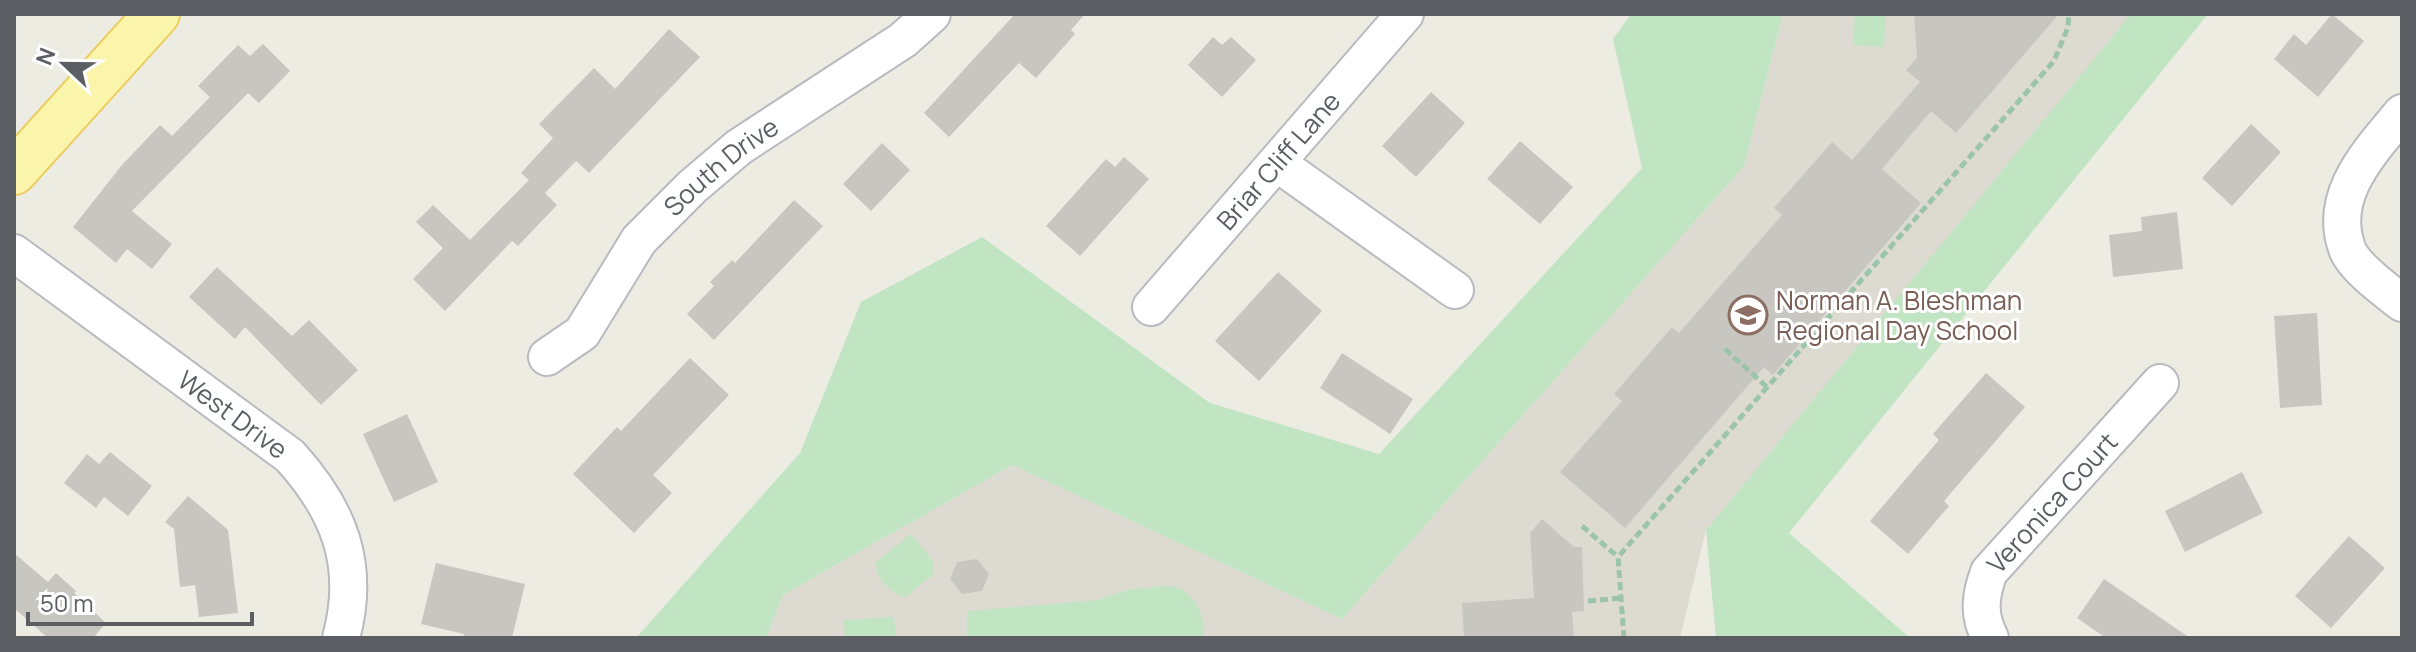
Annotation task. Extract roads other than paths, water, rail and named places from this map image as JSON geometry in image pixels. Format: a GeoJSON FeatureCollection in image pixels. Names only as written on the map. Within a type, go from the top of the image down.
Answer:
{"type":"FeatureCollection","features":[{"type":"Feature","properties":{"kind":"main road"},"geometry":{"type":"LineString","coordinates":[[14,172],[157,14]]}},
{"type":"Feature","properties":{"kind":"street","name":"South Drive"},"geometry":{"type":"LineString","coordinates":[[547,357],[582,333],[639,240],[692,187],[739,147],[903,40],[932,14]]}},
{"type":"Feature","properties":{"kind":"street","name":"Briar Cliff Lane"},"geometry":{"type":"LineString","coordinates":[[1151,307],[1405,14]]}},
{"type":"Feature","properties":{"kind":"street"},"geometry":{"type":"LineString","coordinates":[[2402,113],[2362,162],[2346,193],[2341,221],[2349,253],[2374,280],[2402,303]]}},
{"type":"Feature","properties":{"kind":"street"},"geometry":{"type":"LineString","coordinates":[[1277,163],[1455,290]]}},
{"type":"Feature","properties":{"kind":"street","name":"West Drive"},"geometry":{"type":"LineString","coordinates":[[14,253],[290,456],[315,483],[334,516],[346,554],[349,588],[341,638]]}},
{"type":"Feature","properties":{"kind":"street","name":"Veronica Court"},"geometry":{"type":"LineString","coordinates":[[1990,638],[1981,613],[1982,591],[1989,572],[2160,383]]}},
{"type":"Feature","properties":{"kind":"place","name":"Norman A. Bleshman Regional Day School"},"geometry":{"type":"Point","coordinates":[1748,315]}}]}
